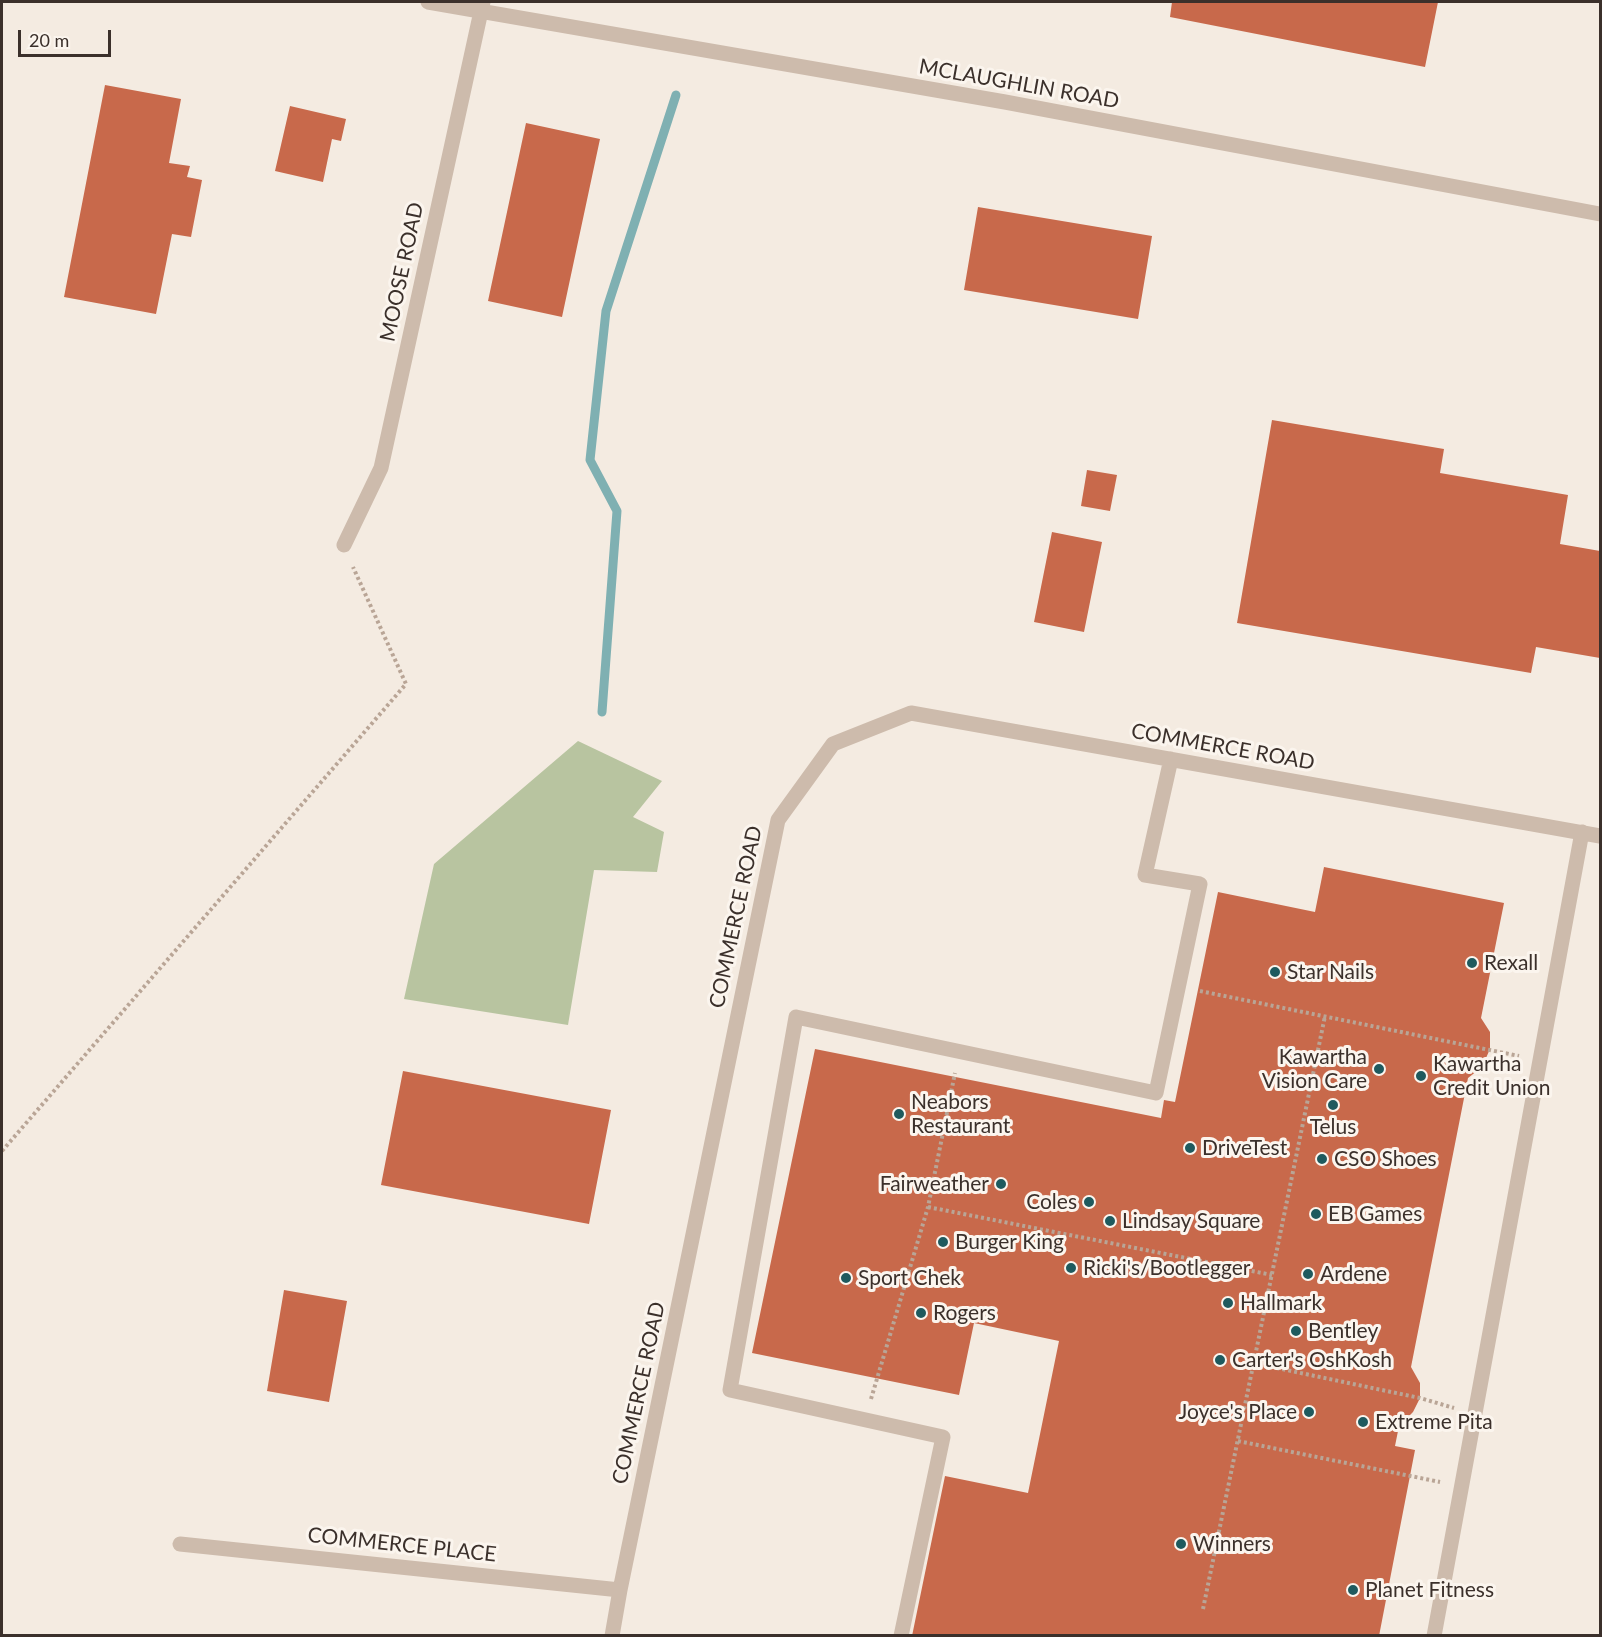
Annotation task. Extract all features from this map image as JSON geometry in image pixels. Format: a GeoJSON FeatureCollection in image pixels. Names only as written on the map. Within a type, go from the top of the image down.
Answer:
{"type":"FeatureCollection","features":[{"type":"Feature","properties":{"kind":"street","name":"MCLAUGHLIN ROAD"},"geometry":{"type":"LineString","coordinates":[[428,2],[482,6],[1600,214]]}},
{"type":"Feature","properties":{"kind":"street","name":"MOOSE ROAD"},"geometry":{"type":"LineString","coordinates":[[344,545],[381,468],[482,6]]}},
{"type":"Feature","properties":{"kind":"street","name":"COMMERCE ROAD"},"geometry":{"type":"LineString","coordinates":[[612,1635],[778,820],[833,744],[911,713],[1600,836]]}},
{"type":"Feature","properties":{"kind":"street"},"geometry":{"type":"LineString","coordinates":[[901,1635],[943,1437],[730,1390],[795,1017],[1156,1093],[1200,884],[1145,875],[1171,759]]}},
{"type":"Feature","properties":{"kind":"street"},"geometry":{"type":"LineString","coordinates":[[1434,1635],[1582,832]]}},
{"type":"Feature","properties":{"kind":"street","name":"COMMERCE PLACE"},"geometry":{"type":"LineString","coordinates":[[180,1544],[620,1590]]}},
{"type":"Feature","properties":{"kind":"path"},"geometry":{"type":"LineString","coordinates":[[2,1151],[406,684],[344,545]]}},
{"type":"Feature","properties":{"kind":"path"},"geometry":{"type":"LineString","coordinates":[[1198,991],[1490,1049]]}},
{"type":"Feature","properties":{"kind":"path"},"geometry":{"type":"LineString","coordinates":[[1203,1609],[1324,1016]]}},
{"type":"Feature","properties":{"kind":"path"},"geometry":{"type":"LineString","coordinates":[[876,1378],[928,1207],[954,1077]]}},
{"type":"Feature","properties":{"kind":"path"},"geometry":{"type":"LineString","coordinates":[[928,1207],[1272,1275]]}},
{"type":"Feature","properties":{"kind":"path"},"geometry":{"type":"LineString","coordinates":[[1253,1363],[1420,1398],[1474,1414]]}},
{"type":"Feature","properties":{"kind":"path"},"geometry":{"type":"LineString","coordinates":[[1238,1441],[1461,1486]]}},
{"type":"Feature","properties":{"kind":"green space"},"geometry":{"type":"Polygon","coordinates":[[[578,741],[662,781],[633,817],[664,832],[657,872],[594,870],[568,1025],[404,999],[434,864],[578,741]]]}},
{"type":"Feature","properties":{"kind":"building"},"geometry":{"type":"Polygon","coordinates":[[[1172,2],[1438,2],[1425,67],[1170,17],[1172,2]]]}},
{"type":"Feature","properties":{"kind":"building"},"geometry":{"type":"Polygon","coordinates":[[[105,85],[181,99],[169,163],[190,166],[187,177],[202,180],[191,237],[172,234],[156,314],[64,297],[105,85]]]}},
{"type":"Feature","properties":{"kind":"building"},"geometry":{"type":"Polygon","coordinates":[[[290,106],[346,119],[341,141],[332,139],[323,182],[275,171],[290,106]]]}},
{"type":"Feature","properties":{"kind":"building"},"geometry":{"type":"Polygon","coordinates":[[[526,123],[600,139],[562,317],[488,301],[526,123]]]}},
{"type":"Feature","properties":{"kind":"building"},"geometry":{"type":"Polygon","coordinates":[[[978,207],[1152,236],[1138,319],[964,290],[978,207]]]}},
{"type":"Feature","properties":{"kind":"building"},"geometry":{"type":"Polygon","coordinates":[[[1272,420],[1444,449],[1440,473],[1568,495],[1560,544],[1600,551],[1600,658],[1536,647],[1531,673],[1237,623],[1272,420]]]}},
{"type":"Feature","properties":{"kind":"building"},"geometry":{"type":"Polygon","coordinates":[[[1087,470],[1117,475],[1110,511],[1081,506],[1087,470]]]}},
{"type":"Feature","properties":{"kind":"building"},"geometry":{"type":"Polygon","coordinates":[[[1052,532],[1102,542],[1084,632],[1034,622],[1052,532]]]}},
{"type":"Feature","properties":{"kind":"building","name":"Lindsay Square"},"geometry":{"type":"Polygon","coordinates":[[[1324,867],[1504,903],[1481,1018],[1490,1032],[1490,1049],[1482,1067],[1468,1078],[1411,1367],[1420,1383],[1420,1398],[1413,1412],[1399,1426],[1395,1446],[1415,1450],[1379,1636],[912,1636],[945,1476],[1028,1493],[1059,1341],[974,1323],[959,1395],[752,1353],[815,1049],[1161,1118],[1164,1100],[1175,1102],[1218,892],[1315,912],[1324,867]]]}},
{"type":"Feature","properties":{"kind":"building"},"geometry":{"type":"Polygon","coordinates":[[[403,1071],[611,1110],[589,1224],[381,1185],[403,1071]]]}},
{"type":"Feature","properties":{"kind":"building"},"geometry":{"type":"Polygon","coordinates":[[[284,1290],[347,1301],[329,1402],[267,1391],[284,1290]]]}},
{"type":"Feature","properties":{"kind":"waterway"},"geometry":{"type":"LineString","coordinates":[[602,712],[617,511],[590,460],[606,311],[676,95]]}},
{"type":"Feature","properties":{"kind":"place","name":"Rexall"},"geometry":{"type":"Point","coordinates":[1472,963]}},
{"type":"Feature","properties":{"kind":"place","name":"Star Nails"},"geometry":{"type":"Point","coordinates":[1275,972]}},
{"type":"Feature","properties":{"kind":"place","name":"Kawartha Vision Care"},"geometry":{"type":"Point","coordinates":[1379,1069]}},
{"type":"Feature","properties":{"kind":"place","name":"Kawartha Credit Union"},"geometry":{"type":"Point","coordinates":[1421,1076]}},
{"type":"Feature","properties":{"kind":"place","name":"Telus"},"geometry":{"type":"Point","coordinates":[1333,1105]}},
{"type":"Feature","properties":{"kind":"place","name":"Neabors Restaurant"},"geometry":{"type":"Point","coordinates":[899,1114]}},
{"type":"Feature","properties":{"kind":"place","name":"DriveTest"},"geometry":{"type":"Point","coordinates":[1190,1148]}},
{"type":"Feature","properties":{"kind":"place","name":"CSO Shoes"},"geometry":{"type":"Point","coordinates":[1322,1159]}},
{"type":"Feature","properties":{"kind":"place","name":"Fairweather"},"geometry":{"type":"Point","coordinates":[1001,1184]}},
{"type":"Feature","properties":{"kind":"place","name":"Coles"},"geometry":{"type":"Point","coordinates":[1089,1202]}},
{"type":"Feature","properties":{"kind":"place","name":"EB Games"},"geometry":{"type":"Point","coordinates":[1316,1214]}},
{"type":"Feature","properties":{"kind":"place","name":"Lindsay Square"},"geometry":{"type":"Point","coordinates":[1110,1221]}},
{"type":"Feature","properties":{"kind":"place","name":"Burger King"},"geometry":{"type":"Point","coordinates":[943,1242]}},
{"type":"Feature","properties":{"kind":"place","name":"Ricki's/Bootlegger"},"geometry":{"type":"Point","coordinates":[1071,1268]}},
{"type":"Feature","properties":{"kind":"place","name":"Ardene"},"geometry":{"type":"Point","coordinates":[1308,1274]}},
{"type":"Feature","properties":{"kind":"place","name":"Sport Chek"},"geometry":{"type":"Point","coordinates":[846,1278]}},
{"type":"Feature","properties":{"kind":"place","name":"Hallmark"},"geometry":{"type":"Point","coordinates":[1228,1303]}},
{"type":"Feature","properties":{"kind":"place","name":"Rogers"},"geometry":{"type":"Point","coordinates":[921,1313]}},
{"type":"Feature","properties":{"kind":"place","name":"Bentley"},"geometry":{"type":"Point","coordinates":[1296,1331]}},
{"type":"Feature","properties":{"kind":"place","name":"Carter's OshKosh"},"geometry":{"type":"Point","coordinates":[1220,1360]}},
{"type":"Feature","properties":{"kind":"place","name":"Joyce's Place"},"geometry":{"type":"Point","coordinates":[1309,1412]}},
{"type":"Feature","properties":{"kind":"place","name":"Extreme Pita"},"geometry":{"type":"Point","coordinates":[1363,1422]}},
{"type":"Feature","properties":{"kind":"place","name":"Winners"},"geometry":{"type":"Point","coordinates":[1181,1544]}},
{"type":"Feature","properties":{"kind":"place","name":"Planet Fitness"},"geometry":{"type":"Point","coordinates":[1353,1590]}}]}
